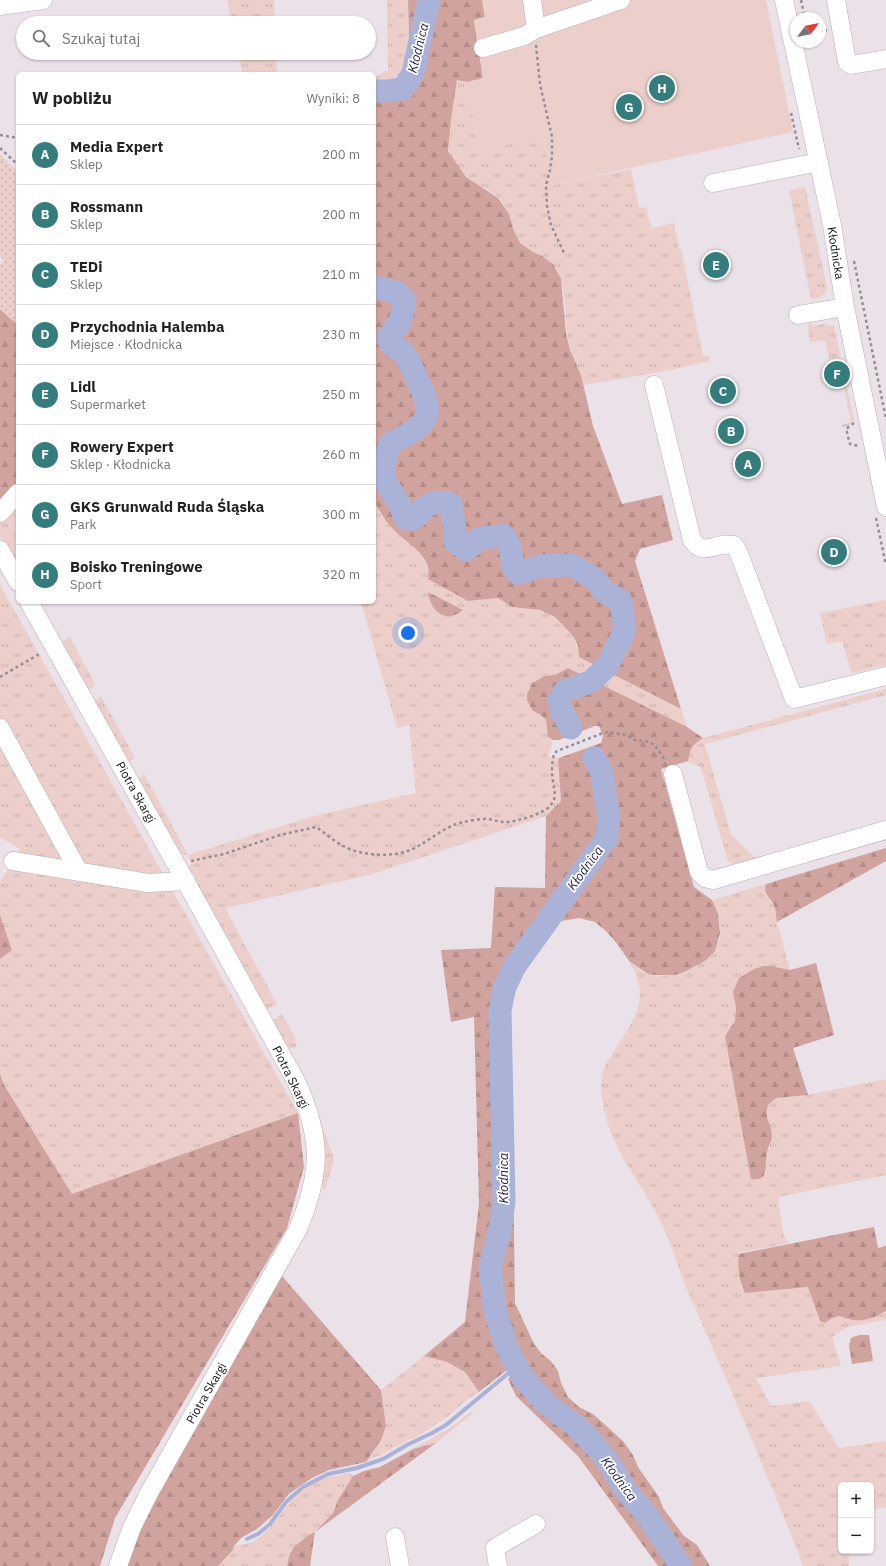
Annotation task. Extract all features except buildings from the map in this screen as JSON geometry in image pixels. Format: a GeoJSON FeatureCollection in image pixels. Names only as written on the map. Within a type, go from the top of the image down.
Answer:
{"type":"FeatureCollection","features":[{"type":"Feature","properties":{"kind":"street"},"geometry":{"type":"LineString","coordinates":[[0,6],[43,0]]}},
{"type":"Feature","properties":{"kind":"street"},"geometry":{"type":"LineString","coordinates":[[532,0],[536,29]]}},
{"type":"Feature","properties":{"kind":"street"},"geometry":{"type":"LineString","coordinates":[[484,48],[524,36],[536,29],[621,0]]}},
{"type":"Feature","properties":{"kind":"street","name":"Kłodnicka"},"geometry":{"type":"LineString","coordinates":[[784,0],[832,225],[845,307],[886,507]]}},
{"type":"Feature","properties":{"kind":"street"},"geometry":{"type":"LineString","coordinates":[[836,0],[847,62],[851,65],[885,64]]}},
{"type":"Feature","properties":{"kind":"street"},"geometry":{"type":"LineString","coordinates":[[713,183],[819,162]]}},
{"type":"Feature","properties":{"kind":"street"},"geometry":{"type":"LineString","coordinates":[[798,315],[845,307]]}},
{"type":"Feature","properties":{"kind":"street"},"geometry":{"type":"LineString","coordinates":[[654,385],[692,540],[697,548],[703,549],[726,544],[734,545],[738,551],[794,699],[886,676]]}},
{"type":"Feature","properties":{"kind":"street"},"geometry":{"type":"LineString","coordinates":[[0,514],[16,495]]}},
{"type":"Feature","properties":{"kind":"street"},"geometry":{"type":"LineString","coordinates":[[0,550],[16,578]]}},
{"type":"Feature","properties":{"kind":"street","name":"Piotra Skargi"},"geometry":{"type":"LineString","coordinates":[[30,604],[186,881],[296,1081],[305,1102],[314,1134],[316,1155],[315,1176],[307,1207],[298,1230],[143,1504],[126,1541],[118,1566]]}},
{"type":"Feature","properties":{"kind":"street"},"geometry":{"type":"LineString","coordinates":[[0,728],[79,872]]}},
{"type":"Feature","properties":{"kind":"street"},"geometry":{"type":"LineString","coordinates":[[673,774],[699,872],[705,878],[713,880],[886,830]]}},
{"type":"Feature","properties":{"kind":"street"},"geometry":{"type":"LineString","coordinates":[[13,861],[148,883],[186,881]]}},
{"type":"Feature","properties":{"kind":"street"},"geometry":{"type":"LineString","coordinates":[[498,1566],[495,1548],[536,1524]]}},
{"type":"Feature","properties":{"kind":"street"},"geometry":{"type":"LineString","coordinates":[[395,1537],[400,1566]]}},
{"type":"Feature","properties":{"kind":"path"},"geometry":{"type":"LineString","coordinates":[[802,0],[804,12]]}},
{"type":"Feature","properties":{"kind":"path"},"geometry":{"type":"LineString","coordinates":[[536,29],[540,84],[552,137],[552,156],[546,185],[547,206],[551,225],[564,252]]}},
{"type":"Feature","properties":{"kind":"path"},"geometry":{"type":"LineString","coordinates":[[0,135],[16,138]]}},
{"type":"Feature","properties":{"kind":"path"},"geometry":{"type":"LineString","coordinates":[[0,148],[16,163]]}},
{"type":"Feature","properties":{"kind":"path"},"geometry":{"type":"LineString","coordinates":[[0,677],[54,646]]}},
{"type":"Feature","properties":{"kind":"path"},"geometry":{"type":"LineString","coordinates":[[176,864],[224,854],[280,834],[316,827],[344,846],[366,853],[394,854],[412,850],[444,830],[460,823],[485,818],[494,821],[508,822],[543,812],[549,808],[554,800],[556,790],[552,776],[554,754],[564,748],[608,732],[626,734],[635,740],[650,742],[659,750],[673,774]]}},
{"type":"Feature","properties":{"kind":"green space"},"geometry":{"type":"Polygon","coordinates":[[[227,0],[274,0],[275,16],[230,16],[227,0]]]}},
{"type":"Feature","properties":{"kind":"green space"},"geometry":{"type":"Polygon","coordinates":[[[387,0],[408,0],[410,69],[399,82],[376,85],[376,77],[388,70],[387,0]]]}},
{"type":"Feature","properties":{"kind":"green space"},"geometry":{"type":"Polygon","coordinates":[[[408,0],[482,0],[485,17],[474,20],[483,78],[468,82],[457,80],[448,151],[466,177],[498,198],[509,214],[513,229],[520,243],[553,264],[561,279],[566,333],[570,350],[581,375],[593,426],[622,504],[662,495],[673,540],[640,549],[635,561],[681,709],[579,657],[578,645],[573,636],[555,617],[540,610],[512,607],[498,598],[468,601],[428,579],[429,571],[424,558],[392,528],[376,504],[376,85],[399,82],[410,69],[408,0]]]}},
{"type":"Feature","properties":{"kind":"green space"},"geometry":{"type":"Polygon","coordinates":[[[482,0],[766,0],[793,132],[553,185],[543,138],[478,150],[468,82],[483,78],[474,20],[485,17],[482,0]]]}},
{"type":"Feature","properties":{"kind":"green space"},"geometry":{"type":"Polygon","coordinates":[[[239,60],[276,60],[277,72],[242,72],[239,60]]]}},
{"type":"Feature","properties":{"kind":"green space"},"geometry":{"type":"Polygon","coordinates":[[[457,79],[468,82],[478,150],[543,138],[554,185],[631,169],[639,208],[646,207],[651,228],[674,223],[679,249],[681,249],[703,356],[709,356],[710,361],[671,370],[584,385],[570,348],[562,284],[554,266],[551,262],[522,246],[516,237],[503,203],[491,192],[478,185],[464,174],[450,154],[448,138],[457,79]]]}},
{"type":"Feature","properties":{"kind":"green space"},"geometry":{"type":"Polygon","coordinates":[[[0,154],[16,170],[16,323],[0,309],[0,265],[4,260],[0,256],[0,154]]]}},
{"type":"Feature","properties":{"kind":"green space"},"geometry":{"type":"Polygon","coordinates":[[[805,187],[827,287],[824,294],[814,299],[811,299],[789,190],[805,187]]]}},
{"type":"Feature","properties":{"kind":"green space"},"geometry":{"type":"Polygon","coordinates":[[[0,309],[16,323],[16,486],[0,507],[0,309]]]}},
{"type":"Feature","properties":{"kind":"green space"},"geometry":{"type":"Polygon","coordinates":[[[810,322],[812,326],[824,324],[834,326],[854,420],[849,426],[842,427],[842,425],[851,422],[838,358],[829,359],[825,340],[810,342],[808,327],[810,322]]]}},
{"type":"Feature","properties":{"kind":"green space"},"geometry":{"type":"Polygon","coordinates":[[[376,505],[382,516],[394,531],[423,554],[430,572],[477,601],[484,598],[498,598],[512,607],[531,608],[547,612],[555,617],[573,636],[578,645],[580,657],[681,709],[687,727],[568,668],[558,674],[544,677],[534,682],[528,689],[537,714],[546,721],[550,739],[553,740],[550,752],[547,756],[559,758],[558,772],[561,801],[546,816],[373,874],[225,908],[277,1004],[268,1009],[264,1009],[187,871],[188,867],[192,863],[188,855],[314,816],[416,793],[409,725],[397,728],[362,604],[376,604],[376,505]],[[428,592],[433,607],[446,616],[462,610],[428,592]]]}},
{"type":"Feature","properties":{"kind":"green space"},"geometry":{"type":"Polygon","coordinates":[[[16,507],[16,564],[0,536],[0,519],[16,507]]]}},
{"type":"Feature","properties":{"kind":"green space"},"geometry":{"type":"Polygon","coordinates":[[[0,585],[298,1113],[72,1195],[4,1085],[0,1074],[0,959],[12,949],[0,915],[0,882],[20,849],[0,837],[0,585]]]}},
{"type":"Feature","properties":{"kind":"green space"},"geometry":{"type":"Polygon","coordinates":[[[428,592],[463,610],[450,616],[445,616],[435,610],[429,599],[428,592]]]}},
{"type":"Feature","properties":{"kind":"green space"},"geometry":{"type":"Polygon","coordinates":[[[886,600],[886,665],[853,673],[851,672],[842,641],[827,644],[820,613],[886,600]]]}},
{"type":"Feature","properties":{"kind":"green space"},"geometry":{"type":"Polygon","coordinates":[[[70,637],[95,684],[94,687],[89,690],[85,687],[63,645],[63,641],[70,637]]]}},
{"type":"Feature","properties":{"kind":"green space"},"geometry":{"type":"Polygon","coordinates":[[[568,668],[687,727],[703,738],[692,747],[688,761],[661,769],[694,887],[712,900],[718,914],[720,933],[715,951],[705,961],[675,975],[648,974],[629,961],[607,932],[595,922],[579,918],[561,921],[527,960],[518,982],[511,1009],[515,1303],[534,1344],[542,1354],[551,1361],[558,1371],[561,1383],[568,1397],[579,1407],[593,1414],[623,1441],[633,1455],[638,1467],[659,1497],[663,1508],[684,1536],[697,1545],[710,1566],[658,1566],[578,1456],[516,1396],[508,1379],[520,1366],[519,1361],[516,1358],[507,1370],[479,1392],[465,1372],[447,1362],[424,1356],[465,1322],[479,1204],[474,1017],[451,1022],[441,950],[491,948],[495,887],[545,888],[546,816],[561,801],[559,758],[601,743],[603,736],[599,726],[595,726],[559,740],[553,740],[548,737],[546,720],[532,710],[527,700],[527,694],[532,683],[543,677],[557,674],[568,668]]]}},
{"type":"Feature","properties":{"kind":"green space"},"geometry":{"type":"Polygon","coordinates":[[[886,689],[886,695],[705,744],[731,835],[756,858],[734,864],[728,861],[701,767],[686,761],[692,745],[703,738],[886,689]]]}},
{"type":"Feature","properties":{"kind":"green space"},"geometry":{"type":"Polygon","coordinates":[[[101,696],[135,758],[128,762],[95,705],[95,701],[101,696]]]}},
{"type":"Feature","properties":{"kind":"green space"},"geometry":{"type":"Polygon","coordinates":[[[144,774],[188,855],[178,854],[137,780],[144,774]]]}},
{"type":"Feature","properties":{"kind":"green space"},"geometry":{"type":"Polygon","coordinates":[[[886,848],[886,861],[777,922],[774,905],[765,891],[766,884],[886,848]]]}},
{"type":"Feature","properties":{"kind":"green space"},"geometry":{"type":"Polygon","coordinates":[[[766,884],[765,887],[768,897],[775,907],[777,922],[790,970],[777,967],[733,992],[736,1015],[730,1030],[725,1036],[766,1158],[770,1146],[770,1127],[766,1112],[768,1105],[776,1098],[808,1095],[886,1079],[886,1175],[778,1197],[783,1234],[789,1243],[739,1253],[741,1286],[745,1293],[808,1287],[820,1321],[825,1323],[832,1318],[841,1316],[849,1320],[881,1314],[886,1311],[886,1320],[847,1327],[832,1337],[841,1366],[756,1378],[771,1406],[809,1401],[839,1448],[886,1441],[886,1507],[874,1509],[874,1482],[838,1482],[838,1554],[849,1554],[849,1566],[803,1566],[746,1426],[685,1285],[660,1220],[614,1140],[603,1106],[601,1083],[603,1072],[634,1018],[640,998],[636,975],[629,961],[646,973],[659,976],[682,972],[693,968],[703,961],[711,954],[717,945],[720,935],[717,913],[712,900],[766,884]]]}},
{"type":"Feature","properties":{"kind":"green space"},"geometry":{"type":"Polygon","coordinates":[[[0,915],[12,950],[0,959],[0,915]]]}},
{"type":"Feature","properties":{"kind":"green space"},"geometry":{"type":"Polygon","coordinates":[[[816,963],[834,1035],[793,1048],[808,1095],[776,1098],[768,1105],[767,1118],[772,1135],[767,1153],[765,1171],[761,1178],[751,1179],[725,1036],[735,1021],[736,1008],[733,992],[739,978],[754,969],[763,966],[771,966],[790,970],[816,963]]]}},
{"type":"Feature","properties":{"kind":"green space"},"geometry":{"type":"Polygon","coordinates":[[[282,1014],[294,1036],[297,1047],[287,1049],[272,1021],[282,1014]]]}},
{"type":"Feature","properties":{"kind":"green space"},"geometry":{"type":"Polygon","coordinates":[[[0,1074],[4,1085],[72,1194],[298,1113],[304,1167],[287,1228],[115,1518],[100,1566],[0,1566],[0,1074]]]}},
{"type":"Feature","properties":{"kind":"green space"},"geometry":{"type":"Polygon","coordinates":[[[324,1130],[334,1159],[325,1190],[320,1185],[321,1131],[324,1130]]]}},
{"type":"Feature","properties":{"kind":"green space"},"geometry":{"type":"Polygon","coordinates":[[[874,1227],[878,1248],[886,1246],[886,1311],[864,1320],[852,1320],[840,1316],[832,1318],[825,1323],[820,1321],[808,1287],[745,1293],[739,1274],[739,1254],[874,1227]]]}},
{"type":"Feature","properties":{"kind":"green space"},"geometry":{"type":"Polygon","coordinates":[[[282,1276],[381,1390],[386,1426],[381,1440],[366,1462],[329,1470],[312,1478],[289,1494],[272,1516],[257,1529],[241,1538],[234,1546],[233,1550],[218,1566],[125,1566],[155,1493],[282,1276]]]}},
{"type":"Feature","properties":{"kind":"green space"},"geometry":{"type":"Polygon","coordinates":[[[859,1335],[869,1335],[873,1361],[852,1364],[849,1346],[851,1338],[859,1335]]]}},
{"type":"Feature","properties":{"kind":"green space"},"geometry":{"type":"Polygon","coordinates":[[[424,1356],[447,1362],[465,1372],[479,1392],[468,1399],[447,1417],[423,1433],[366,1462],[381,1440],[386,1426],[381,1390],[424,1356]]]}},
{"type":"Feature","properties":{"kind":"green space"},"geometry":{"type":"Polygon","coordinates":[[[469,1413],[473,1413],[436,1443],[413,1449],[448,1429],[469,1413]]]}},
{"type":"Feature","properties":{"kind":"green space"},"geometry":{"type":"Polygon","coordinates":[[[436,1443],[315,1532],[333,1513],[338,1500],[353,1476],[364,1471],[380,1467],[413,1449],[436,1443]]]}},
{"type":"Feature","properties":{"kind":"green space"},"geometry":{"type":"Polygon","coordinates":[[[349,1473],[353,1476],[338,1500],[333,1513],[315,1532],[307,1536],[294,1547],[289,1556],[287,1566],[218,1566],[233,1550],[234,1546],[249,1543],[263,1535],[303,1490],[325,1478],[349,1473]]]}},
{"type":"Feature","properties":{"kind":"green space"},"geometry":{"type":"Polygon","coordinates":[[[315,1532],[310,1566],[287,1566],[289,1556],[294,1547],[307,1536],[315,1532]]]}},
{"type":"Feature","properties":{"kind":"waterway","name":"Kłodnica"},"geometry":{"type":"LineString","coordinates":[[376,91],[389,91],[404,88],[413,73],[429,0]]}},
{"type":"Feature","properties":{"kind":"waterway","name":"Kłodnica"},"geometry":{"type":"LineString","coordinates":[[376,287],[396,292],[405,301],[400,322],[388,338],[393,346],[403,352],[407,357],[427,404],[425,419],[412,431],[390,444],[384,463],[383,478],[399,503],[406,519],[414,519],[430,504],[439,502],[451,504],[455,529],[455,541],[466,550],[479,539],[503,535],[510,546],[513,566],[518,573],[541,566],[572,565],[595,579],[605,592],[621,601],[625,630],[608,665],[592,681],[565,691],[559,700],[562,712],[571,728]]}},
{"type":"Feature","properties":{"kind":"waterway","name":"Kłodnica"},"geometry":{"type":"LineString","coordinates":[[594,758],[601,769],[609,818],[607,838],[515,966],[504,989],[500,1011],[504,1202],[499,1235],[490,1267],[495,1310],[506,1345],[522,1376],[545,1403],[574,1424],[595,1445],[611,1466],[627,1492],[647,1515],[681,1566]]}},
{"type":"Feature","properties":{"kind":"waterway"},"geometry":{"type":"LineString","coordinates":[[247,1539],[258,1534],[270,1524],[286,1502],[303,1487],[328,1474],[357,1468],[383,1459],[432,1433],[446,1425],[517,1366]]}},
{"type":"Feature","properties":{"kind":"place","name":"Boisko Treningowe"},"geometry":{"type":"Point","coordinates":[662,88]}},
{"type":"Feature","properties":{"kind":"place","name":"GKS Grunwald Ruda Śląska"},"geometry":{"type":"Point","coordinates":[629,107]}},
{"type":"Feature","properties":{"kind":"place","name":"Lidl"},"geometry":{"type":"Point","coordinates":[716,265]}},
{"type":"Feature","properties":{"kind":"place","name":"Rowery Expert"},"geometry":{"type":"Point","coordinates":[837,374]}},
{"type":"Feature","properties":{"kind":"place","name":"TEDi"},"geometry":{"type":"Point","coordinates":[723,391]}},
{"type":"Feature","properties":{"kind":"place","name":"Rossmann"},"geometry":{"type":"Point","coordinates":[731,431]}},
{"type":"Feature","properties":{"kind":"place","name":"Media Expert"},"geometry":{"type":"Point","coordinates":[748,464]}},
{"type":"Feature","properties":{"kind":"place","name":"Przychodnia Halemba"},"geometry":{"type":"Point","coordinates":[834,552]}}]}
